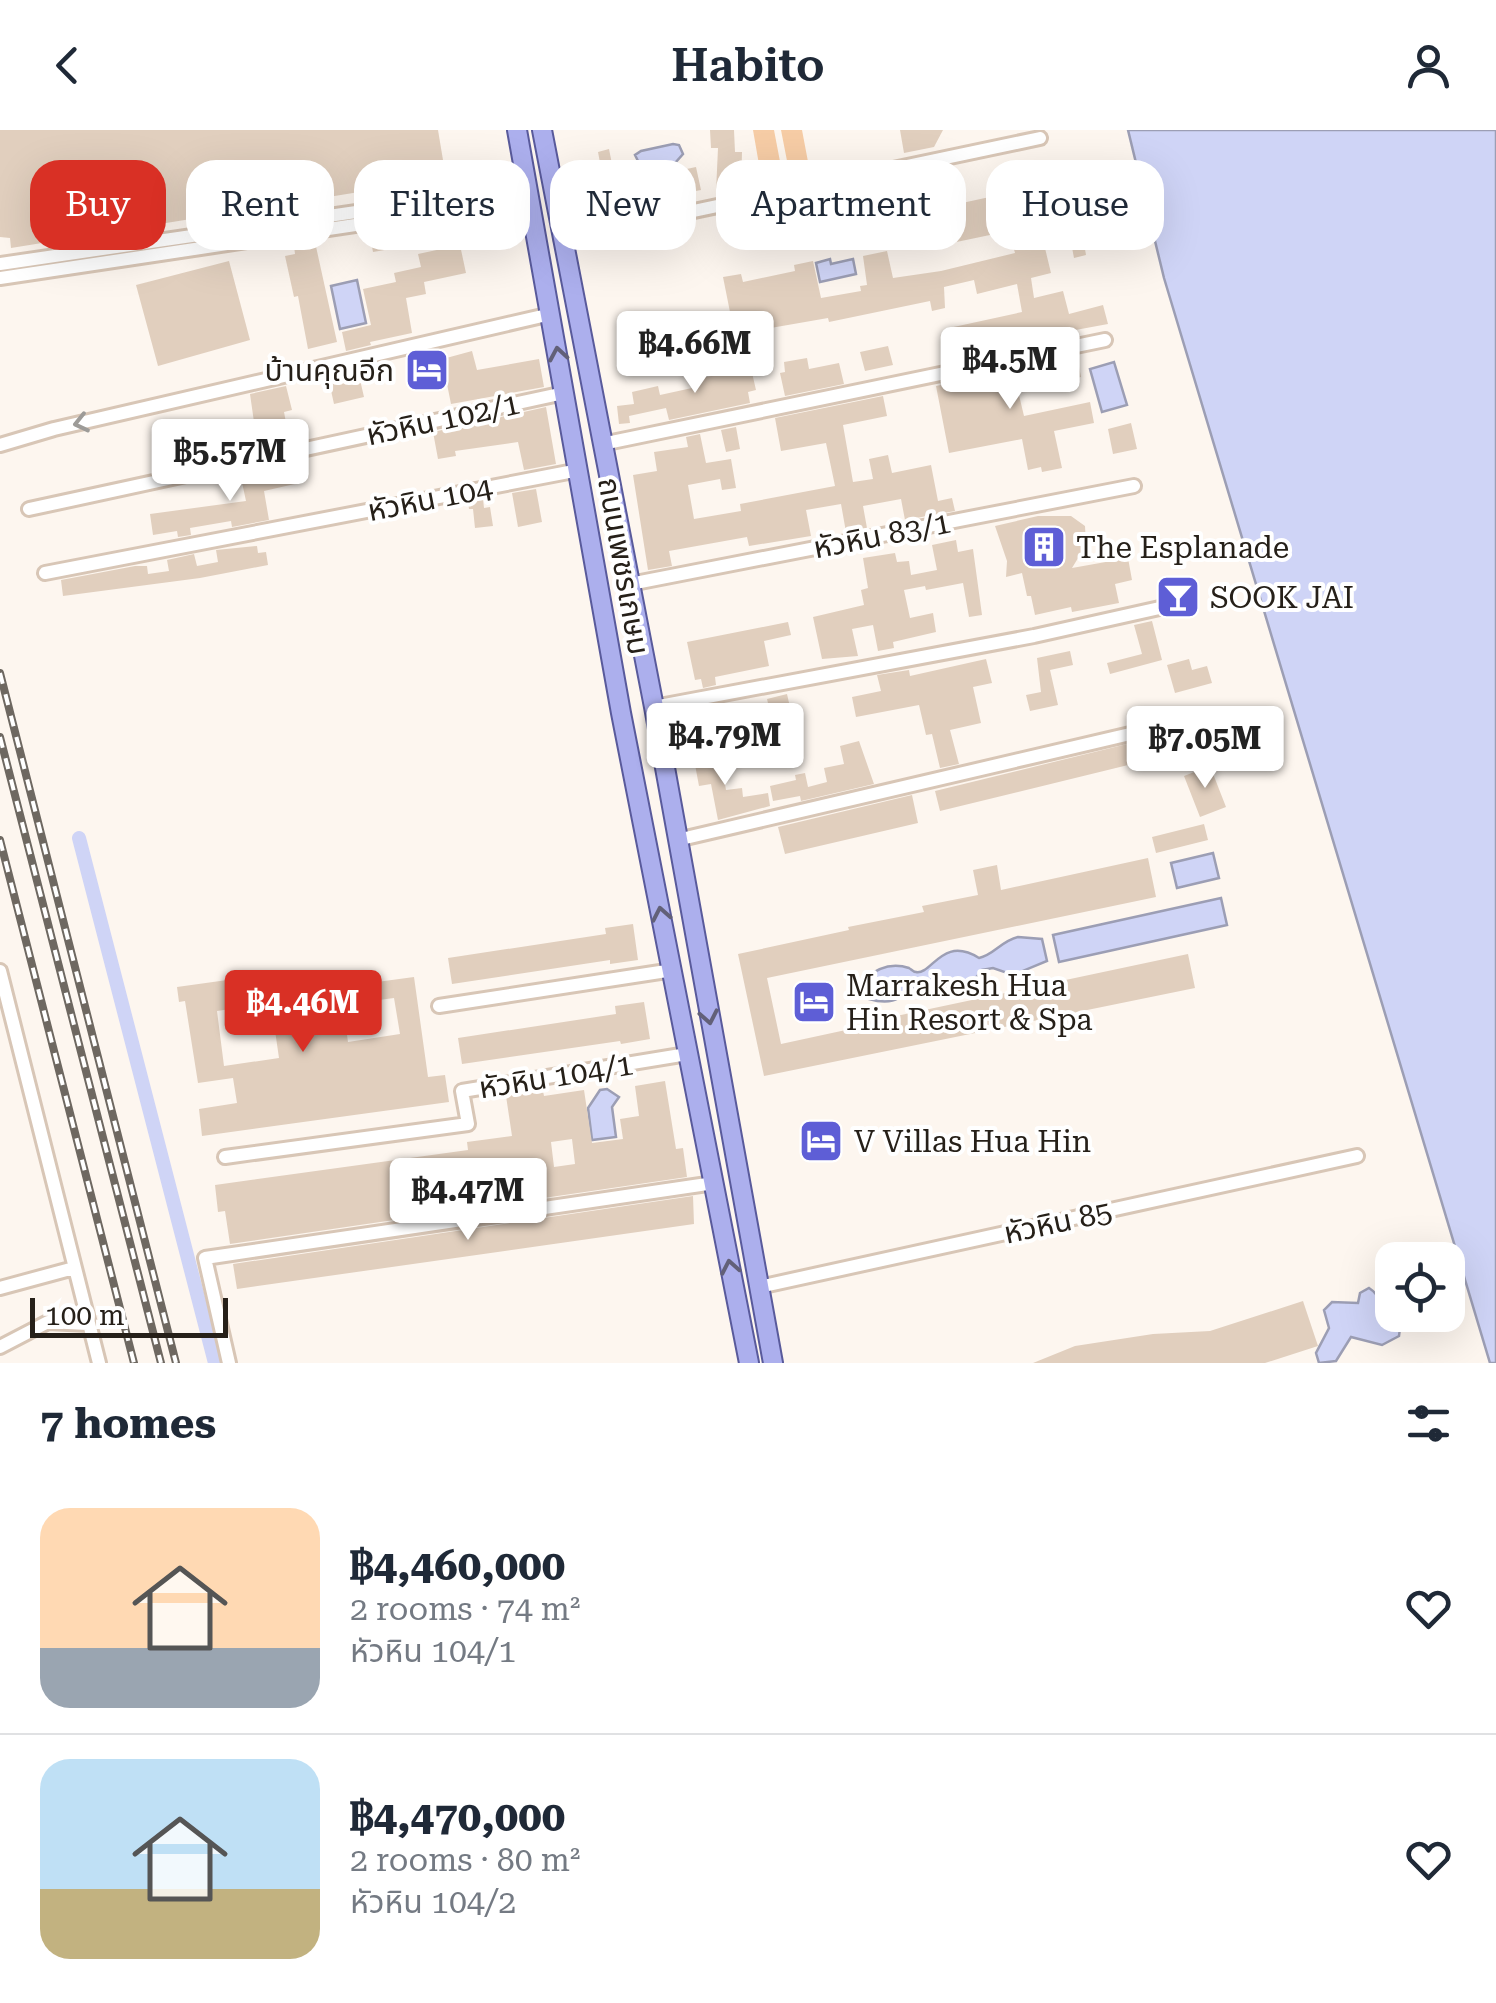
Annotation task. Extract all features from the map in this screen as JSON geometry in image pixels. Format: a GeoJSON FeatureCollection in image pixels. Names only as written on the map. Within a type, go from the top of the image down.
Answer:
{"type":"FeatureCollection","features":[{"type":"Feature","properties":{"kind":"main road","name":"ถนนเพชรเกษม"},"geometry":{"type":"LineString","coordinates":[[517,130],[522,160]]}},
{"type":"Feature","properties":{"kind":"main road","name":"ถนนเพชรเกษม"},"geometry":{"type":"LineString","coordinates":[[542,130],[550,174]]}},
{"type":"Feature","properties":{"kind":"main road","name":"ถนนเพชรเกษม"},"geometry":{"type":"LineString","coordinates":[[530,204],[621,713],[749,1363]]}},
{"type":"Feature","properties":{"kind":"main road","name":"ถนนเพชรเกษม"},"geometry":{"type":"LineString","coordinates":[[564,250],[648,674],[773,1363]]}},
{"type":"Feature","properties":{"kind":"main road"},"geometry":{"type":"LineString","coordinates":[[615,679],[648,674]]}},
{"type":"Feature","properties":{"kind":"main road"},"geometry":{"type":"LineString","coordinates":[[621,713],[654,707]]}},
{"type":"Feature","properties":{"kind":"street"},"geometry":{"type":"LineString","coordinates":[[696,211],[1040,138]]}},
{"type":"Feature","properties":{"kind":"street"},"geometry":{"type":"LineString","coordinates":[[0,264],[89,258],[354,219]]}},
{"type":"Feature","properties":{"kind":"street"},"geometry":{"type":"LineString","coordinates":[[0,278],[89,258]]}},
{"type":"Feature","properties":{"kind":"street"},"geometry":{"type":"LineString","coordinates":[[0,445],[54,429],[551,314]]}},
{"type":"Feature","properties":{"kind":"street"},"geometry":{"type":"LineString","coordinates":[[602,444],[1105,340]]}},
{"type":"Feature","properties":{"kind":"street","name":"หัวหิน 102/1"},"geometry":{"type":"LineString","coordinates":[[29,509],[564,393]]}},
{"type":"Feature","properties":{"kind":"street","name":"หัวหิน 104"},"geometry":{"type":"LineString","coordinates":[[46,573],[579,470]]}},
{"type":"Feature","properties":{"kind":"street","name":"หัวหิน 83/1"},"geometry":{"type":"LineString","coordinates":[[630,584],[1134,486]]}},
{"type":"Feature","properties":{"kind":"street"},"geometry":{"type":"LineString","coordinates":[[654,707],[1016,640],[1173,605]]}},
{"type":"Feature","properties":{"kind":"street"},"geometry":{"type":"LineString","coordinates":[[677,840],[1190,720]]}},
{"type":"Feature","properties":{"kind":"street"},"geometry":{"type":"LineString","coordinates":[[439,1006],[672,970]]}},
{"type":"Feature","properties":{"kind":"street"},"geometry":{"type":"LineString","coordinates":[[0,971],[3,1000],[99,1363]]}},
{"type":"Feature","properties":{"kind":"street","name":"หัวหิน 104/1"},"geometry":{"type":"LineString","coordinates":[[224,1157],[468,1124],[462,1091],[688,1054]]}},
{"type":"Feature","properties":{"kind":"street","name":"หัวหิน 85"},"geometry":{"type":"LineString","coordinates":[[759,1288],[1357,1156]]}},
{"type":"Feature","properties":{"kind":"street"},"geometry":{"type":"LineString","coordinates":[[229,1363],[204,1258],[714,1183]]}},
{"type":"Feature","properties":{"kind":"street"},"geometry":{"type":"LineString","coordinates":[[0,1288],[74,1268]]}},
{"type":"Feature","properties":{"kind":"street"},"geometry":{"type":"LineString","coordinates":[[0,1347],[48,1322],[88,1324]]}},
{"type":"Feature","properties":{"kind":"shaded area"},"geometry":{"type":"Polygon","coordinates":[[[753,130],[774,130],[780,160],[758,160],[753,130]]]}},
{"type":"Feature","properties":{"kind":"shaded area"},"geometry":{"type":"Polygon","coordinates":[[[781,130],[802,130],[808,160],[787,160],[781,130]]]}},
{"type":"Feature","properties":{"kind":"water"},"geometry":{"type":"Polygon","coordinates":[[[1128,130],[1496,130],[1496,1363],[1490,1363],[1465,1280],[1465,1242],[1454,1242],[1164,278],[1157,250],[1164,250],[1164,160],[1135,160],[1128,130]]]}},
{"type":"Feature","properties":{"kind":"water"},"geometry":{"type":"Polygon","coordinates":[[[673,144],[679,145],[683,154],[678,160],[638,160],[635,155],[673,144]]]}},
{"type":"Feature","properties":{"kind":"water"},"geometry":{"type":"Polygon","coordinates":[[[830,259],[831,264],[853,259],[856,274],[820,282],[816,263],[830,259]]]}},
{"type":"Feature","properties":{"kind":"water"},"geometry":{"type":"Polygon","coordinates":[[[357,280],[366,323],[340,329],[331,286],[357,280]]]}},
{"type":"Feature","properties":{"kind":"water"},"geometry":{"type":"Polygon","coordinates":[[[1114,362],[1127,405],[1102,412],[1090,369],[1114,362]]]}},
{"type":"Feature","properties":{"kind":"water"},"geometry":{"type":"Polygon","coordinates":[[[1213,853],[1219,878],[1177,888],[1171,863],[1213,853]]]}},
{"type":"Feature","properties":{"kind":"water"},"geometry":{"type":"Polygon","coordinates":[[[1221,898],[1227,925],[1059,962],[1053,935],[1221,898]]]}},
{"type":"Feature","properties":{"kind":"water"},"geometry":{"type":"Polygon","coordinates":[[[1018,937],[1042,939],[1047,961],[1013,975],[993,968],[982,970],[958,988],[928,982],[896,999],[869,999],[864,979],[879,969],[897,966],[922,971],[956,951],[979,958],[1018,937]]]}},
{"type":"Feature","properties":{"kind":"water"},"geometry":{"type":"Polygon","coordinates":[[[607,1089],[619,1097],[612,1107],[616,1137],[592,1140],[588,1108],[600,1090],[607,1089]]]}},
{"type":"Feature","properties":{"kind":"water"},"geometry":{"type":"Polygon","coordinates":[[[1369,1288],[1375,1293],[1375,1332],[1400,1332],[1399,1336],[1382,1345],[1351,1337],[1336,1361],[1319,1363],[1316,1353],[1329,1328],[1324,1310],[1332,1302],[1358,1303],[1360,1293],[1369,1288]]]}},
{"type":"Feature","properties":{"kind":"building"},"geometry":{"type":"Polygon","coordinates":[[[0,130],[438,130],[443,160],[354,160],[354,193],[334,196],[334,160],[186,160],[186,220],[166,223],[166,160],[30,160],[30,245],[11,248],[10,238],[0,237],[0,130]]]}},
{"type":"Feature","properties":{"kind":"building"},"geometry":{"type":"Polygon","coordinates":[[[710,130],[734,130],[735,152],[742,152],[742,160],[717,160],[718,148],[711,148],[710,130]]]}},
{"type":"Feature","properties":{"kind":"building"},"geometry":{"type":"Polygon","coordinates":[[[900,130],[943,130],[934,147],[904,153],[900,130]]]}},
{"type":"Feature","properties":{"kind":"building"},"geometry":{"type":"Polygon","coordinates":[[[609,149],[611,160],[600,160],[598,152],[609,149]]]}},
{"type":"Feature","properties":{"kind":"building"},"geometry":{"type":"Polygon","coordinates":[[[986,198],[986,236],[966,240],[966,202],[986,198]]]}},
{"type":"Feature","properties":{"kind":"building"},"geometry":{"type":"Polygon","coordinates":[[[294,250],[317,250],[337,342],[308,349],[298,296],[294,297],[285,256],[295,254],[294,250]]]}},
{"type":"Feature","properties":{"kind":"building"},"geometry":{"type":"Polygon","coordinates":[[[461,250],[466,273],[424,282],[426,294],[406,298],[412,333],[346,351],[342,332],[371,325],[363,289],[396,282],[394,273],[421,267],[418,254],[461,250]]]}},
{"type":"Feature","properties":{"kind":"building"},"geometry":{"type":"Polygon","coordinates":[[[1014,250],[1045,250],[1051,273],[1031,278],[1034,298],[1063,291],[1069,314],[1103,305],[1108,324],[1043,336],[1013,345],[1014,349],[954,361],[949,328],[1022,312],[1017,284],[977,294],[974,280],[944,287],[945,308],[932,311],[930,301],[829,322],[828,318],[730,335],[723,277],[741,274],[743,282],[795,271],[794,265],[813,261],[821,298],[861,291],[860,286],[867,285],[863,256],[887,251],[893,278],[1015,253],[1014,250]]]}},
{"type":"Feature","properties":{"kind":"building"},"geometry":{"type":"Polygon","coordinates":[[[1072,250],[1085,250],[1086,255],[1074,258],[1072,250]]]}},
{"type":"Feature","properties":{"kind":"building"},"geometry":{"type":"Polygon","coordinates":[[[229,261],[250,340],[158,366],[136,285],[229,261]]]}},
{"type":"Feature","properties":{"kind":"building"},"geometry":{"type":"Polygon","coordinates":[[[652,333],[656,361],[627,366],[622,338],[652,333]]]}},
{"type":"Feature","properties":{"kind":"building"},"geometry":{"type":"Polygon","coordinates":[[[888,346],[893,365],[865,371],[860,352],[888,346]]]}},
{"type":"Feature","properties":{"kind":"building"},"geometry":{"type":"Polygon","coordinates":[[[472,351],[477,370],[539,359],[544,387],[451,404],[445,374],[409,382],[406,369],[472,351]]]}},
{"type":"Feature","properties":{"kind":"building"},"geometry":{"type":"Polygon","coordinates":[[[1077,356],[1081,377],[1018,391],[1024,416],[1090,402],[1094,423],[1054,431],[1062,468],[1028,470],[1022,439],[949,453],[936,386],[1077,356]]]}},
{"type":"Feature","properties":{"kind":"building"},"geometry":{"type":"Polygon","coordinates":[[[807,358],[809,369],[839,363],[844,384],[785,396],[780,373],[785,372],[784,362],[807,358]]]}},
{"type":"Feature","properties":{"kind":"building"},"geometry":{"type":"Polygon","coordinates":[[[750,364],[756,390],[748,392],[750,403],[669,420],[666,408],[629,416],[630,423],[619,424],[617,406],[634,404],[632,392],[658,386],[660,395],[692,388],[691,380],[750,364]]]}},
{"type":"Feature","properties":{"kind":"building"},"geometry":{"type":"Polygon","coordinates":[[[358,371],[364,397],[334,404],[328,377],[358,371]]]}},
{"type":"Feature","properties":{"kind":"building"},"geometry":{"type":"Polygon","coordinates":[[[286,386],[292,410],[284,412],[289,438],[257,443],[250,394],[286,386]]]}},
{"type":"Feature","properties":{"kind":"building"},"geometry":{"type":"Polygon","coordinates":[[[883,396],[887,416],[843,425],[853,482],[873,479],[869,459],[888,455],[892,473],[931,465],[938,501],[952,498],[955,511],[905,520],[901,499],[863,506],[867,528],[846,532],[841,504],[806,510],[811,536],[749,546],[747,537],[669,551],[672,566],[648,570],[633,475],[657,471],[654,452],[688,447],[686,437],[700,434],[706,463],[731,459],[736,488],[722,490],[720,479],[688,485],[694,519],[741,511],[740,504],[835,486],[826,443],[781,451],[775,418],[883,396]]]}},
{"type":"Feature","properties":{"kind":"building"},"geometry":{"type":"Polygon","coordinates":[[[546,407],[556,464],[524,470],[518,442],[455,451],[456,456],[438,459],[433,432],[546,407]]]}},
{"type":"Feature","properties":{"kind":"building"},"geometry":{"type":"Polygon","coordinates":[[[1131,423],[1137,449],[1113,454],[1108,429],[1131,423]]]}},
{"type":"Feature","properties":{"kind":"building"},"geometry":{"type":"Polygon","coordinates":[[[736,427],[740,449],[726,452],[721,430],[736,427]]]}},
{"type":"Feature","properties":{"kind":"building"},"geometry":{"type":"Polygon","coordinates":[[[193,440],[196,454],[161,461],[158,447],[193,440]]]}},
{"type":"Feature","properties":{"kind":"building"},"geometry":{"type":"Polygon","coordinates":[[[295,462],[299,483],[264,491],[269,520],[232,527],[231,521],[190,528],[191,535],[178,537],[177,531],[153,535],[150,514],[246,501],[240,473],[295,462]]]}},
{"type":"Feature","properties":{"kind":"building"},"geometry":{"type":"Polygon","coordinates":[[[536,489],[542,522],[518,527],[512,493],[536,489]]]}},
{"type":"Feature","properties":{"kind":"building"},"geometry":{"type":"Polygon","coordinates":[[[483,499],[484,508],[490,507],[493,526],[475,528],[473,509],[469,509],[468,502],[483,499]]]}},
{"type":"Feature","properties":{"kind":"building"},"geometry":{"type":"Polygon","coordinates":[[[1038,516],[1071,516],[1085,526],[1086,545],[1072,568],[1128,558],[1132,580],[1115,584],[1119,603],[1035,615],[1022,573],[1006,577],[1007,561],[995,526],[1038,516]]]}},
{"type":"Feature","properties":{"kind":"building"},"geometry":{"type":"Polygon","coordinates":[[[956,540],[958,552],[973,549],[982,615],[969,617],[963,583],[904,590],[910,618],[933,613],[936,632],[893,642],[894,648],[878,651],[873,625],[852,629],[858,656],[822,659],[813,617],[864,605],[861,590],[868,588],[863,558],[895,553],[897,562],[909,561],[911,575],[937,570],[932,545],[956,540]]]}},
{"type":"Feature","properties":{"kind":"building"},"geometry":{"type":"Polygon","coordinates":[[[257,546],[258,553],[266,552],[268,565],[63,596],[61,580],[135,566],[147,566],[148,574],[169,571],[167,560],[194,554],[197,566],[218,562],[216,550],[257,546]]]}},
{"type":"Feature","properties":{"kind":"building"},"geometry":{"type":"Polygon","coordinates":[[[1152,621],[1162,660],[1110,674],[1107,663],[1142,654],[1134,625],[1152,621]]]}},
{"type":"Feature","properties":{"kind":"building"},"geometry":{"type":"Polygon","coordinates":[[[788,622],[791,635],[764,641],[769,666],[715,677],[716,685],[703,688],[701,679],[695,680],[687,642],[788,622]]]}},
{"type":"Feature","properties":{"kind":"building"},"geometry":{"type":"Polygon","coordinates":[[[1070,651],[1073,665],[1050,670],[1058,705],[1030,711],[1026,695],[1041,692],[1037,658],[1070,651]]]}},
{"type":"Feature","properties":{"kind":"building"},"geometry":{"type":"Polygon","coordinates":[[[986,659],[992,683],[973,687],[981,723],[950,730],[959,764],[940,768],[932,734],[926,735],[919,705],[856,717],[852,697],[881,691],[877,675],[909,670],[910,676],[986,659]]]}},
{"type":"Feature","properties":{"kind":"building"},"geometry":{"type":"Polygon","coordinates":[[[1189,659],[1192,670],[1207,666],[1212,683],[1175,693],[1167,665],[1189,659]]]}},
{"type":"Feature","properties":{"kind":"building"},"geometry":{"type":"Polygon","coordinates":[[[787,694],[792,716],[772,720],[767,699],[787,694]]]}},
{"type":"Feature","properties":{"kind":"building"},"geometry":{"type":"Polygon","coordinates":[[[1209,724],[1222,731],[1214,744],[940,811],[935,791],[1209,724]]]}},
{"type":"Feature","properties":{"kind":"building"},"geometry":{"type":"Polygon","coordinates":[[[859,741],[874,784],[801,801],[800,796],[773,801],[770,786],[796,780],[795,775],[805,773],[808,787],[827,782],[824,768],[844,764],[840,746],[859,741]]]}},
{"type":"Feature","properties":{"kind":"building"},"geometry":{"type":"Polygon","coordinates":[[[719,749],[726,790],[742,788],[743,797],[768,793],[770,806],[718,820],[711,784],[699,786],[693,754],[719,749]]]}},
{"type":"Feature","properties":{"kind":"building"},"geometry":{"type":"Polygon","coordinates":[[[1210,766],[1226,807],[1200,817],[1184,776],[1210,766]]]}},
{"type":"Feature","properties":{"kind":"building"},"geometry":{"type":"Polygon","coordinates":[[[912,795],[918,823],[785,854],[778,827],[912,795]]]}},
{"type":"Feature","properties":{"kind":"building"},"geometry":{"type":"Polygon","coordinates":[[[1204,824],[1208,840],[1156,853],[1152,837],[1204,824]]]}},
{"type":"Feature","properties":{"kind":"building"},"geometry":{"type":"Polygon","coordinates":[[[1148,858],[1156,897],[767,978],[781,1044],[1188,954],[1195,988],[764,1076],[738,954],[924,912],[922,906],[978,895],[973,870],[997,865],[1001,890],[1148,858]]]}},
{"type":"Feature","properties":{"kind":"building"},"geometry":{"type":"Polygon","coordinates":[[[633,924],[638,960],[610,964],[610,960],[452,984],[448,958],[606,934],[605,928],[633,924]]]}},
{"type":"Feature","properties":{"kind":"building"},"geometry":{"type":"Polygon","coordinates":[[[264,975],[266,992],[299,988],[300,998],[341,992],[348,1042],[400,1034],[394,998],[364,1002],[362,984],[414,977],[428,1077],[445,1075],[449,1102],[202,1136],[199,1109],[237,1103],[233,1078],[198,1083],[185,1001],[179,1002],[177,987],[264,975]],[[271,1003],[217,1011],[224,1066],[279,1058],[271,1003]]]}},
{"type":"Feature","properties":{"kind":"building"},"geometry":{"type":"Polygon","coordinates":[[[644,1002],[650,1039],[462,1064],[458,1038],[616,1014],[615,1006],[644,1002]]]}},
{"type":"Feature","properties":{"kind":"building"},"geometry":{"type":"Polygon","coordinates":[[[665,1081],[676,1149],[683,1148],[687,1177],[230,1244],[225,1211],[218,1212],[215,1185],[468,1150],[467,1142],[512,1136],[506,1096],[584,1090],[592,1143],[623,1139],[620,1119],[639,1116],[635,1086],[665,1081]],[[572,1139],[551,1142],[554,1167],[575,1164],[572,1139]]]}},
{"type":"Feature","properties":{"kind":"building"},"geometry":{"type":"Polygon","coordinates":[[[693,1196],[694,1224],[237,1289],[233,1264],[693,1196]]]}},
{"type":"Feature","properties":{"kind":"building"},"geometry":{"type":"Polygon","coordinates":[[[1303,1301],[1318,1346],[1265,1363],[1033,1363],[1075,1346],[1153,1334],[1210,1331],[1303,1301]]]}},
{"type":"Feature","properties":{"kind":"waterway"},"geometry":{"type":"LineString","coordinates":[[79,838],[215,1363]]}},
{"type":"Feature","properties":{"kind":"railway"},"geometry":{"type":"LineString","coordinates":[[0,673],[176,1363]]}},
{"type":"Feature","properties":{"kind":"railway"},"geometry":{"type":"LineString","coordinates":[[0,737],[161,1363]]}},
{"type":"Feature","properties":{"kind":"railway"},"geometry":{"type":"LineString","coordinates":[[0,840],[134,1363]]}},
{"type":"Feature","properties":{"kind":"place","name":"บ้านคุณอีก"},"geometry":{"type":"Point","coordinates":[427,370]}},
{"type":"Feature","properties":{"kind":"place","name":"The Esplanade"},"geometry":{"type":"Point","coordinates":[1044,547]}},
{"type":"Feature","properties":{"kind":"place","name":"SOOK JAI"},"geometry":{"type":"Point","coordinates":[1178,597]}},
{"type":"Feature","properties":{"kind":"place","name":"Marrakesh Hua Hin Resort & Spa"},"geometry":{"type":"Point","coordinates":[814,1002]}},
{"type":"Feature","properties":{"kind":"place","name":"V Villas Hua Hin"},"geometry":{"type":"Point","coordinates":[821,1141]}}]}
